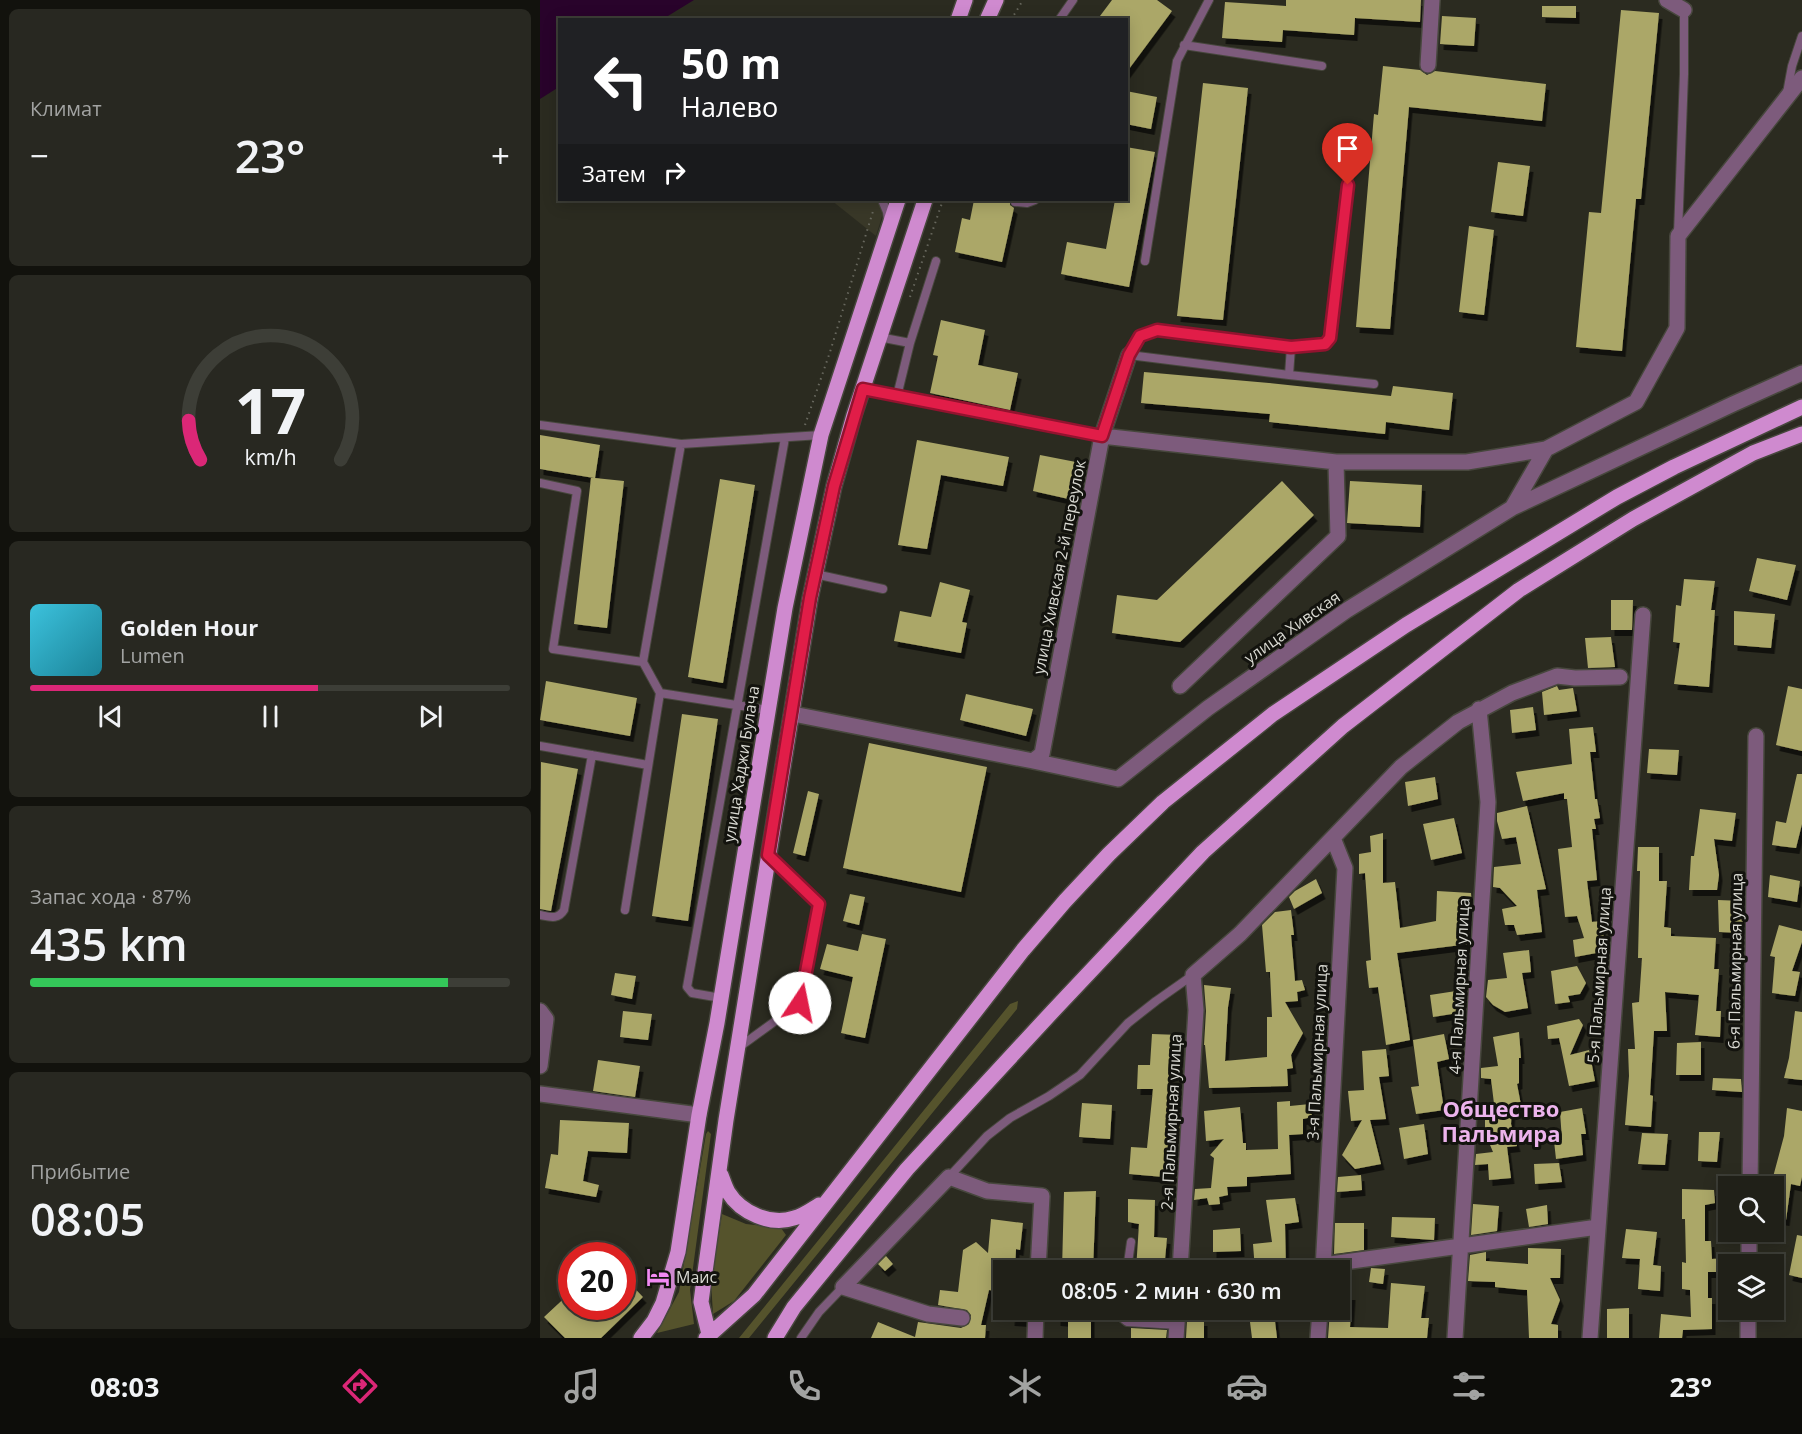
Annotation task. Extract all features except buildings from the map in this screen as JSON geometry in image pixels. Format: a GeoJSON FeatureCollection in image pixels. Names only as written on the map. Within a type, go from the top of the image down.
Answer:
{"type":"FeatureCollection","features":[{"type":"Feature","properties":{"kind":"main road"},"geometry":{"type":"LineString","coordinates":[[959,18],[965,0]]}},
{"type":"Feature","properties":{"kind":"main road"},"geometry":{"type":"LineString","coordinates":[[990,18],[996,0]]}},
{"type":"Feature","properties":{"kind":"main road","name":"улица Хаджи Булача"},"geometry":{"type":"LineString","coordinates":[[641,1338],[654,1321],[672,1276],[678,1252],[785,608],[821,435],[898,201]]}},
{"type":"Feature","properties":{"kind":"main road"},"geometry":{"type":"LineString","coordinates":[[709,1337],[701,1302],[726,1120],[815,574],[834,486],[879,337],[925,201]]}},
{"type":"Feature","properties":{"kind":"main road"},"geometry":{"type":"LineString","coordinates":[[709,1337],[754,1295],[1023,950],[1109,854],[1163,802],[1273,714],[1476,581],[1617,497],[1674,467],[1802,407]]}},
{"type":"Feature","properties":{"kind":"main road"},"geometry":{"type":"LineString","coordinates":[[775,1338],[794,1307],[907,1169],[1053,1011],[1203,852],[1344,726],[1520,590],[1633,519],[1754,453],[1802,434]]}},
{"type":"Feature","properties":{"kind":"main road"},"geometry":{"type":"LineString","coordinates":[[768,710],[793,714]]}},
{"type":"Feature","properties":{"kind":"main road"},"geometry":{"type":"LineString","coordinates":[[699,1115],[726,1120]]}},
{"type":"Feature","properties":{"kind":"main road"},"geometry":{"type":"LineString","coordinates":[[720,1172],[728,1191],[744,1209],[768,1219],[784,1221],[796,1218],[829,1198]]}},
{"type":"Feature","properties":{"kind":"street"},"geometry":{"type":"LineString","coordinates":[[1428,65],[1432,0]]}},
{"type":"Feature","properties":{"kind":"street"},"geometry":{"type":"LineString","coordinates":[[1667,0],[1684,10]]}},
{"type":"Feature","properties":{"kind":"street"},"geometry":{"type":"LineString","coordinates":[[1102,436],[1336,462],[1467,462],[1546,450],[1636,402],[1677,328],[1678,236],[1802,78]]}},
{"type":"Feature","properties":{"kind":"street","name":"улица Хивская 2-й переулок"},"geometry":{"type":"LineString","coordinates":[[1037,758],[1102,436],[1129,355]]}},
{"type":"Feature","properties":{"kind":"street"},"geometry":{"type":"LineString","coordinates":[[1512,508],[1802,373]]}},
{"type":"Feature","properties":{"kind":"street","name":"улица Хивская"},"geometry":{"type":"LineString","coordinates":[[793,714],[1037,758],[1118,779],[1208,708],[1347,610],[1512,508],[1546,450]]}},
{"type":"Feature","properties":{"kind":"street"},"geometry":{"type":"LineString","coordinates":[[1180,686],[1338,536],[1336,462]]}},
{"type":"Feature","properties":{"kind":"street","name":"5-я Пальмирная улица"},"geometry":{"type":"LineString","coordinates":[[1590,1338],[1643,615]]}},
{"type":"Feature","properties":{"kind":"street"},"geometry":{"type":"LineString","coordinates":[[1193,975],[1240,934],[1401,767],[1458,722],[1512,693],[1557,676],[1620,677]]}},
{"type":"Feature","properties":{"kind":"street","name":"4-я Пальмирная улица"},"geometry":{"type":"LineString","coordinates":[[1455,1338],[1488,802],[1479,709]]}},
{"type":"Feature","properties":{"kind":"street","name":"6-я Пальмирная улица"},"geometry":{"type":"LineString","coordinates":[[1750,1176],[1756,736]]}},
{"type":"Feature","properties":{"kind":"street","name":"3-я Пальмирная улица"},"geometry":{"type":"LineString","coordinates":[[1323,1260],[1345,868],[1333,838]]}},
{"type":"Feature","properties":{"kind":"street","name":"2-я Пальмирная улица"},"geometry":{"type":"LineString","coordinates":[[1181,1260],[1196,1010],[1193,975]]}},
{"type":"Feature","properties":{"kind":"street"},"geometry":{"type":"LineString","coordinates":[[540,1066],[543,1015]]}},
{"type":"Feature","properties":{"kind":"street"},"geometry":{"type":"LineString","coordinates":[[540,1094],[699,1115]]}},
{"type":"Feature","properties":{"kind":"street"},"geometry":{"type":"LineString","coordinates":[[962,1318],[921,1312],[843,1287],[949,1177],[987,1191],[1042,1196],[1039,1260]]}},
{"type":"Feature","properties":{"kind":"street"},"geometry":{"type":"LineString","coordinates":[[1350,1264],[1461,1245],[1598,1227]]}},
{"type":"Feature","properties":{"kind":"street"},"geometry":{"type":"LineString","coordinates":[[1035,1338],[1036,1320]]}},
{"type":"Feature","properties":{"kind":"street"},"geometry":{"type":"LineString","coordinates":[[1318,1338],[1319,1320]]}},
{"type":"Feature","properties":{"kind":"street"},"geometry":{"type":"LineString","coordinates":[[1748,1320],[1748,1338]]}},
{"type":"Feature","properties":{"kind":"lane"},"geometry":{"type":"LineString","coordinates":[[1060,18],[1073,0]]}},
{"type":"Feature","properties":{"kind":"lane"},"geometry":{"type":"LineString","coordinates":[[1144,261],[1169,98],[1177,61],[1209,0]]}},
{"type":"Feature","properties":{"kind":"lane"},"geometry":{"type":"LineString","coordinates":[[1678,236],[1684,10]]}},
{"type":"Feature","properties":{"kind":"lane"},"geometry":{"type":"LineString","coordinates":[[1786,99],[1792,66],[1802,36]]}},
{"type":"Feature","properties":{"kind":"lane"},"geometry":{"type":"LineString","coordinates":[[1184,45],[1322,66]]}},
{"type":"Feature","properties":{"kind":"lane"},"geometry":{"type":"LineString","coordinates":[[1353,141],[1330,338],[1325,344],[1291,347],[1157,330],[1140,336],[1129,355],[1374,384]]}},
{"type":"Feature","properties":{"kind":"lane"},"geometry":{"type":"LineString","coordinates":[[882,201],[887,212],[889,228]]}},
{"type":"Feature","properties":{"kind":"lane"},"geometry":{"type":"LineString","coordinates":[[1015,202],[1032,201]]}},
{"type":"Feature","properties":{"kind":"lane"},"geometry":{"type":"LineString","coordinates":[[897,396],[909,343],[936,261]]}},
{"type":"Feature","properties":{"kind":"lane"},"geometry":{"type":"LineString","coordinates":[[879,337],[909,343]]}},
{"type":"Feature","properties":{"kind":"lane"},"geometry":{"type":"LineString","coordinates":[[1290,375],[1291,347]]}},
{"type":"Feature","properties":{"kind":"lane"},"geometry":{"type":"LineString","coordinates":[[863,389],[1102,436]]}},
{"type":"Feature","properties":{"kind":"lane"},"geometry":{"type":"LineString","coordinates":[[540,424],[681,444],[821,435]]}},
{"type":"Feature","properties":{"kind":"lane"},"geometry":{"type":"LineString","coordinates":[[721,998],[692,993],[687,987],[785,438]]}},
{"type":"Feature","properties":{"kind":"lane"},"geometry":{"type":"LineString","coordinates":[[625,910],[660,693],[643,662],[681,444]]}},
{"type":"Feature","properties":{"kind":"lane"},"geometry":{"type":"LineString","coordinates":[[540,483],[577,491],[553,649],[643,662]]}},
{"type":"Feature","properties":{"kind":"lane"},"geometry":{"type":"LineString","coordinates":[[815,574],[883,589]]}},
{"type":"Feature","properties":{"kind":"lane"},"geometry":{"type":"LineString","coordinates":[[660,693],[768,710]]}},
{"type":"Feature","properties":{"kind":"lane"},"geometry":{"type":"LineString","coordinates":[[540,746],[648,765]]}},
{"type":"Feature","properties":{"kind":"lane"},"geometry":{"type":"LineString","coordinates":[[540,915],[554,918],[561,915],[564,910],[592,755]]}},
{"type":"Feature","properties":{"kind":"lane"},"geometry":{"type":"LineString","coordinates":[[737,1048],[800,1003],[819,904],[768,855]]}},
{"type":"Feature","properties":{"kind":"lane"},"geometry":{"type":"LineString","coordinates":[[949,1177],[987,1136],[1010,1118],[1080,1075],[1128,1023],[1193,975]]}},
{"type":"Feature","properties":{"kind":"lane"},"geometry":{"type":"LineString","coordinates":[[1128,1260],[1131,1242]]}},
{"type":"Feature","properties":{"kind":"lane"},"geometry":{"type":"LineString","coordinates":[[801,1338],[819,1312],[843,1287]]}},
{"type":"Feature","properties":{"kind":"lane"},"geometry":{"type":"LineString","coordinates":[[1124,1320],[1177,1332]]}},
{"type":"Feature","properties":{"kind":"path"},"geometry":{"type":"LineString","coordinates":[[1012,18],[1023,0]]}},
{"type":"Feature","properties":{"kind":"path"},"geometry":{"type":"LineString","coordinates":[[801,437],[830,352],[876,201]]}},
{"type":"Feature","properties":{"kind":"shaded area"},"geometry":{"type":"Polygon","coordinates":[[[540,0],[694,0],[665,18],[558,18],[558,88],[540,99],[540,0]]]}},
{"type":"Feature","properties":{"kind":"shaded area"},"geometry":{"type":"Polygon","coordinates":[[[832,201],[887,201],[876,236],[832,201]]]}},
{"type":"Feature","properties":{"kind":"shaded area"},"geometry":{"type":"Polygon","coordinates":[[[1018,1001],[1017,1009],[749,1338],[739,1338],[1010,1004],[1018,1001]]]}},
{"type":"Feature","properties":{"kind":"shaded area"},"geometry":{"type":"Polygon","coordinates":[[[708,1131],[711,1134],[690,1290],[694,1324],[657,1333],[679,1292],[708,1131]]]}},
{"type":"Feature","properties":{"kind":"shaded area"},"geometry":{"type":"Polygon","coordinates":[[[722,1214],[746,1224],[781,1228],[786,1235],[734,1301],[713,1314],[711,1282],[722,1214]]]}},
{"type":"Feature","properties":{"kind":"place","name":"Маис"},"geometry":{"type":"Point","coordinates":[658,1277]}},
{"type":"Feature","properties":{"kind":"district","name":"Общество Пальмира"},"geometry":{"type":"Point","coordinates":[1501,1120]}},
{"type":"Feature","properties":{"kind":"route"},"geometry":{"type":"LineString","coordinates":[[800,1003],[819,904],[768,855],[793,714],[810,598],[834,486],[863,389],[1102,436],[1129,355],[1140,336],[1157,330],[1291,347],[1325,344],[1330,338],[1348,185]]}}]}
